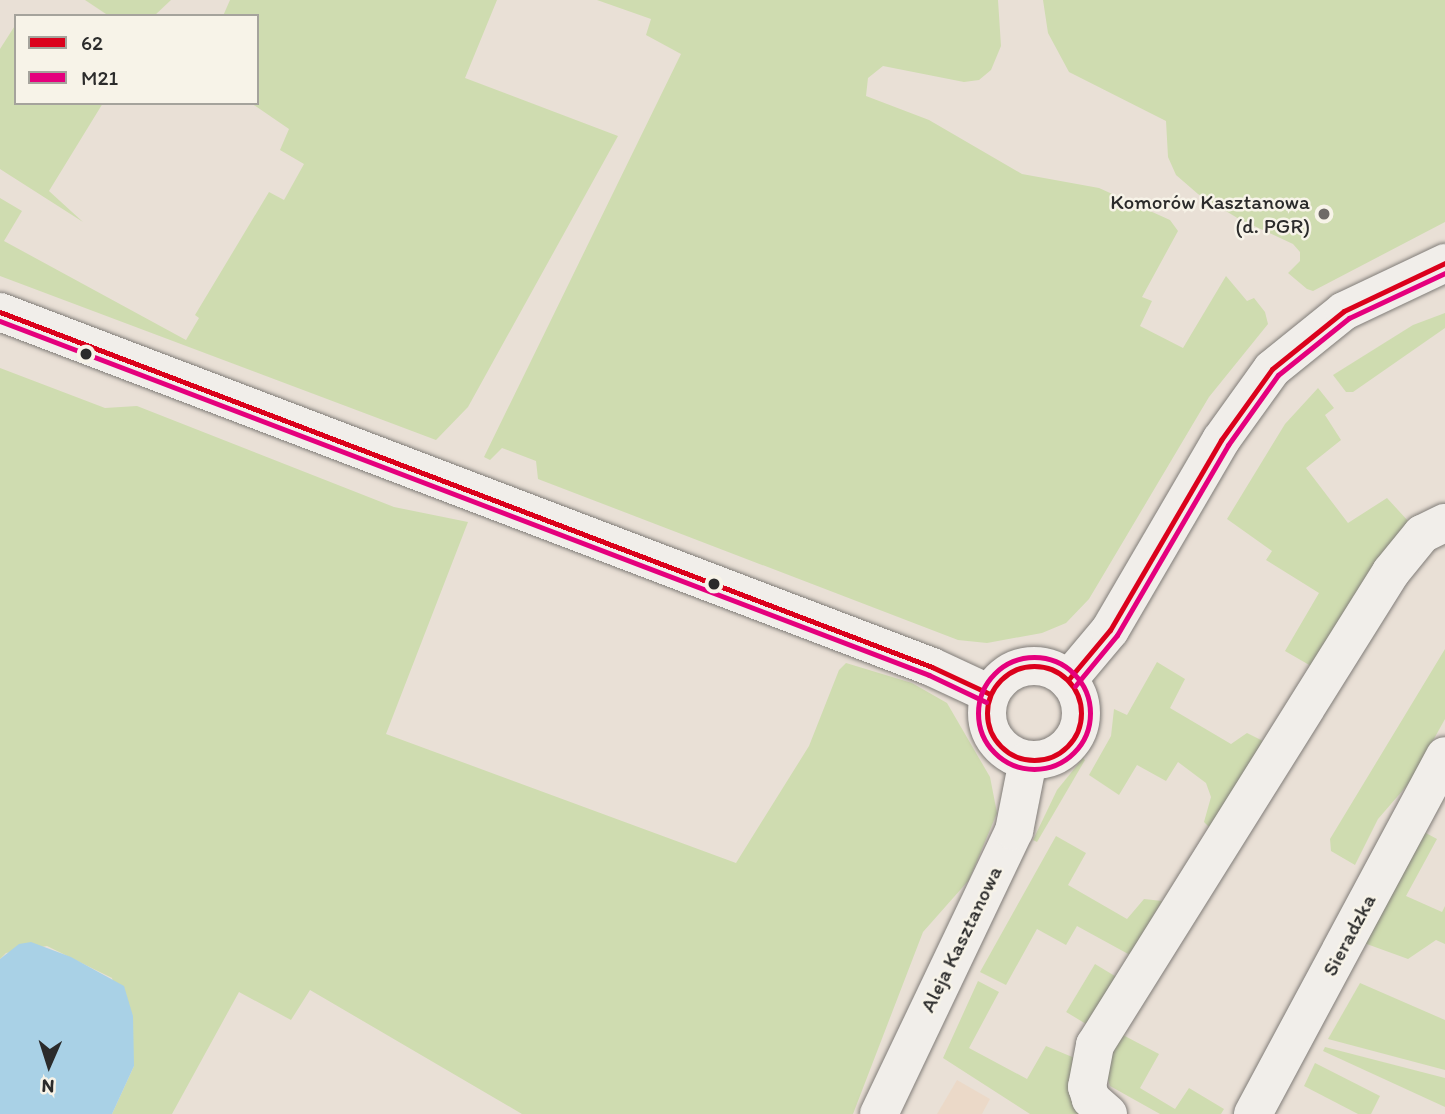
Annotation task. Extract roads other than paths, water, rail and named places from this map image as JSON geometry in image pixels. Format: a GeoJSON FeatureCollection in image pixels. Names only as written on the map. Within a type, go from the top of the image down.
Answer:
{"type":"FeatureCollection","features":[{"type":"Feature","properties":{"kind":"street"},"geometry":{"type":"LineString","coordinates":[[1068,680],[1110,630],[1221,440],[1272,369],[1344,311],[1445,263]]}},
{"type":"Feature","properties":{"kind":"street"},"geometry":{"type":"LineString","coordinates":[[0,312],[932,667],[990,694]]}},
{"type":"Feature","properties":{"kind":"street"},"geometry":{"type":"LineString","coordinates":[[1108,1114],[1091,1099],[1087,1087],[1095,1045],[1391,572],[1422,534],[1445,523]]}},
{"type":"Feature","properties":{"kind":"street"},"geometry":{"type":"LineString","coordinates":[[1035,665],[1053,669],[1068,680],[1081,705],[1076,734],[1056,755],[1028,760],[1014,756],[992,737],[987,716],[990,694],[1001,678],[1035,665]]}},
{"type":"Feature","properties":{"kind":"street","name":"Sieradzka"},"geometry":{"type":"LineString","coordinates":[[1253,1114],[1445,756]]}},
{"type":"Feature","properties":{"kind":"street","name":"Aleja Kasztanowa"},"geometry":{"type":"LineString","coordinates":[[878,1114],[1014,831],[1028,760]]}},
{"type":"Feature","properties":{"kind":"water"},"geometry":{"type":"Polygon","coordinates":[[[31,942],[71,957],[124,986],[133,1016],[134,1066],[112,1114],[0,1114],[0,959],[19,944],[31,942]]]}},
{"type":"Feature","properties":{"kind":"place","name":"Komorów Kasztanowa (d. PGR)"},"geometry":{"type":"Point","coordinates":[1324,214]}}]}
